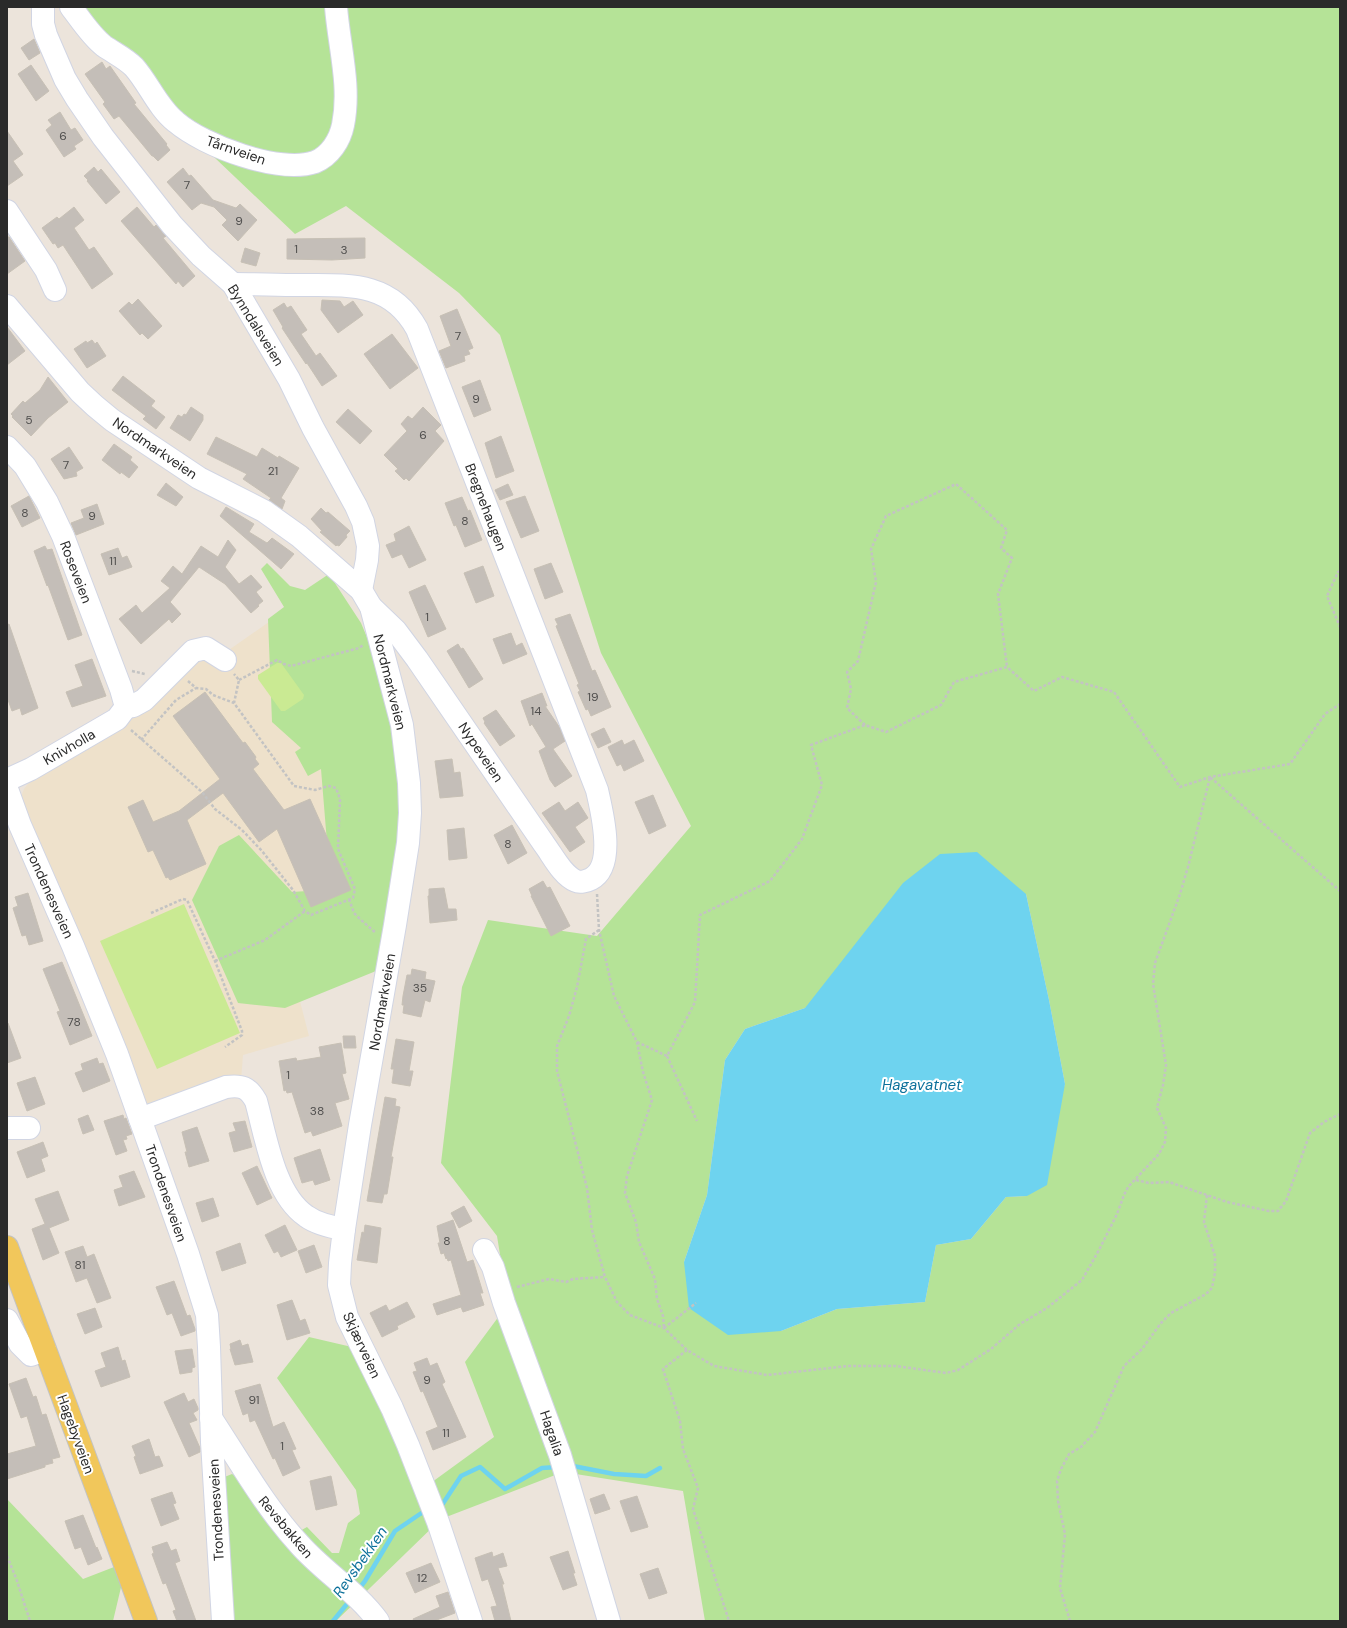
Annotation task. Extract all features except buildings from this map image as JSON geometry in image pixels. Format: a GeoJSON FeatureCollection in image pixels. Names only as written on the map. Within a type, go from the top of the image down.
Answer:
{"type":"FeatureCollection","features":[{"type":"Feature","properties":{"kind":"main road","name":"Hagebyveien"},"geometry":{"type":"LineString","coordinates":[[7,1247],[146,1621]]}},
{"type":"Feature","properties":{"kind":"street","name":"Bynndalsveien"},"geometry":{"type":"LineString","coordinates":[[43,7],[43,24],[46,35],[65,79],[77,100],[103,137],[172,225],[201,256],[233,284],[289,379],[313,428],[356,506],[363,522],[368,546],[366,599]]}},
{"type":"Feature","properties":{"kind":"street","name":"Tårnveien"},"geometry":{"type":"LineString","coordinates":[[71,7],[88,30],[104,45],[131,65],[142,76],[163,108],[175,122],[194,135],[214,145],[248,158],[275,163],[296,164],[315,162],[326,156],[336,144],[343,125],[346,95],[336,7]]}},
{"type":"Feature","properties":{"kind":"street"},"geometry":{"type":"LineString","coordinates":[[7,211],[46,270],[55,290]]}},
{"type":"Feature","properties":{"kind":"street","name":"Bregnehaugen"},"geometry":{"type":"LineString","coordinates":[[233,284],[348,285],[369,289],[385,296],[402,307],[410,317],[417,330],[597,790],[604,829],[605,856],[602,867],[596,876]]}},
{"type":"Feature","properties":{"kind":"street","name":"Nordmarkveien"},"geometry":{"type":"LineString","coordinates":[[7,306],[80,392],[112,420],[199,478],[264,511],[299,536],[366,599],[378,636],[402,725],[409,784],[410,813],[408,843],[361,1118],[344,1229]]}},
{"type":"Feature","properties":{"kind":"street","name":"Roseveien"},"geometry":{"type":"LineString","coordinates":[[7,447],[25,466],[47,502],[63,536],[121,689],[122,713]]}},
{"type":"Feature","properties":{"kind":"street","name":"Nypeveien"},"geometry":{"type":"LineString","coordinates":[[366,599],[396,631],[417,658],[566,874],[577,882],[584,882],[596,876]]}},
{"type":"Feature","properties":{"kind":"street","name":"Knivholla"},"geometry":{"type":"LineString","coordinates":[[7,780],[31,769],[144,700],[193,651],[206,648],[225,660]]}},
{"type":"Feature","properties":{"kind":"street","name":"Trondenesveien"},"geometry":{"type":"LineString","coordinates":[[7,788],[14,828],[73,946],[117,1054],[190,1261],[206,1315],[209,1347],[211,1418],[222,1621]]}},
{"type":"Feature","properties":{"kind":"street"},"geometry":{"type":"LineString","coordinates":[[140,1119],[226,1087],[237,1085],[245,1088],[251,1093],[256,1101],[273,1161],[286,1196],[307,1217],[321,1224],[344,1229]]}},
{"type":"Feature","properties":{"kind":"street"},"geometry":{"type":"LineString","coordinates":[[7,1128],[29,1128]]}},
{"type":"Feature","properties":{"kind":"street","name":"Skjærveien"},"geometry":{"type":"LineString","coordinates":[[344,1229],[340,1263],[342,1302],[347,1317],[392,1408],[408,1445],[438,1522],[472,1621]]}},
{"type":"Feature","properties":{"kind":"street","name":"Hagalia"},"geometry":{"type":"LineString","coordinates":[[484,1250],[493,1267],[560,1455],[609,1621]]}},
{"type":"Feature","properties":{"kind":"street"},"geometry":{"type":"LineString","coordinates":[[7,1320],[20,1344],[31,1355],[45,1350]]}},
{"type":"Feature","properties":{"kind":"street","name":"Revsbakken"},"geometry":{"type":"LineString","coordinates":[[211,1418],[254,1487],[299,1545],[360,1611],[378,1621]]}},
{"type":"Feature","properties":{"kind":"path"},"geometry":{"type":"LineString","coordinates":[[1007,667],[954,682],[941,705],[886,732],[865,725],[847,708],[851,689],[847,672],[858,661],[876,582],[871,549],[886,516],[956,484],[1008,530],[1001,548],[1012,558],[998,594],[1007,667],[1034,691],[1062,677],[1114,692],[1180,787],[1210,777],[1290,764],[1325,714],[1340,704]]}},
{"type":"Feature","properties":{"kind":"path"},"geometry":{"type":"LineString","coordinates":[[1340,571],[1338,572],[1327,596],[1340,627]]}},
{"type":"Feature","properties":{"kind":"path"},"geometry":{"type":"LineString","coordinates":[[239,680],[278,660],[291,666],[359,648],[378,636]]}},
{"type":"Feature","properties":{"kind":"path"},"geometry":{"type":"LineString","coordinates":[[225,660],[239,680],[234,703]]}},
{"type":"Feature","properties":{"kind":"path"},"geometry":{"type":"LineString","coordinates":[[113,671],[121,667],[170,675],[196,688],[206,689],[213,695],[234,703],[294,786],[315,790],[329,786],[336,788],[340,799],[338,849],[355,889],[353,898],[311,915],[305,911],[293,890],[262,851],[242,830],[215,809],[202,792],[141,740],[122,713]]}},
{"type":"Feature","properties":{"kind":"path"},"geometry":{"type":"LineString","coordinates":[[141,740],[176,700],[196,688]]}},
{"type":"Feature","properties":{"kind":"path"},"geometry":{"type":"LineString","coordinates":[[667,1056],[695,1002],[700,914],[770,881],[802,839],[822,784],[811,746],[865,725]]}},
{"type":"Feature","properties":{"kind":"path"},"geometry":{"type":"LineString","coordinates":[[599,930],[586,939],[577,988],[569,1016],[557,1046],[557,1070],[587,1188],[592,1230],[605,1278],[617,1302],[630,1315],[664,1328],[687,1350],[714,1366],[767,1375],[848,1366],[896,1366],[946,1373],[958,1370],[991,1349],[1020,1324],[1046,1308],[1082,1280],[1114,1220],[1128,1187],[1159,1154],[1165,1142],[1166,1128],[1157,1108],[1166,1065],[1153,984],[1155,962],[1180,894],[1210,777]]}},
{"type":"Feature","properties":{"kind":"path"},"geometry":{"type":"LineString","coordinates":[[1210,777],[1340,891]]}},
{"type":"Feature","properties":{"kind":"path"},"geometry":{"type":"LineString","coordinates":[[596,876],[599,930],[614,996],[637,1042],[643,1072],[652,1100],[627,1176],[625,1193],[636,1222],[639,1242],[655,1279],[657,1299],[663,1316],[664,1328]]}},
{"type":"Feature","properties":{"kind":"path"},"geometry":{"type":"LineString","coordinates":[[150,913],[183,899],[187,900],[215,961],[242,1031],[242,1035],[225,1047]]}},
{"type":"Feature","properties":{"kind":"path"},"geometry":{"type":"LineString","coordinates":[[349,899],[354,913],[374,930],[380,939],[392,943]]}},
{"type":"Feature","properties":{"kind":"path"},"geometry":{"type":"LineString","coordinates":[[215,961],[265,940],[305,911]]}},
{"type":"Feature","properties":{"kind":"path"},"geometry":{"type":"LineString","coordinates":[[637,1042],[667,1056],[697,1121]]}},
{"type":"Feature","properties":{"kind":"path"},"geometry":{"type":"LineString","coordinates":[[1136,1180],[1149,1183],[1168,1182],[1248,1207],[1278,1212],[1286,1201],[1310,1133],[1324,1122],[1340,1114]]}},
{"type":"Feature","properties":{"kind":"path"},"geometry":{"type":"LineString","coordinates":[[1070,1621],[1060,1588],[1065,1534],[1058,1501],[1057,1481],[1060,1469],[1069,1454],[1081,1447],[1095,1432],[1124,1366],[1142,1349],[1161,1323],[1171,1313],[1206,1294],[1212,1288],[1215,1273],[1215,1256],[1204,1222],[1207,1195]]}},
{"type":"Feature","properties":{"kind":"path"},"geometry":{"type":"LineString","coordinates":[[501,1292],[550,1279],[566,1282],[573,1278],[605,1278]]}},
{"type":"Feature","properties":{"kind":"path"},"geometry":{"type":"LineString","coordinates":[[664,1328],[696,1303]]}},
{"type":"Feature","properties":{"kind":"path"},"geometry":{"type":"LineString","coordinates":[[687,1350],[663,1369],[680,1421],[683,1449],[698,1488],[693,1509],[729,1621]]}},
{"type":"Feature","properties":{"kind":"path"},"geometry":{"type":"LineString","coordinates":[[7,1556],[30,1621]]}},
{"type":"Feature","properties":{"kind":"shaded area"},"geometry":{"type":"Polygon","coordinates":[[[279,615],[355,786],[294,978],[309,1036],[243,1055],[241,1081],[151,1105],[144,1102],[19,802],[24,789],[33,777],[140,713],[198,656],[226,652],[279,615]]]}},
{"type":"Feature","properties":{"kind":"green space"},"geometry":{"type":"Polygon","coordinates":[[[68,7],[1340,7],[1340,1621],[705,1621],[683,1491],[563,1472],[441,1519],[336,1621],[233,1621],[222,1478],[232,1474],[244,1483],[282,1541],[307,1527],[332,1553],[339,1553],[348,1523],[360,1514],[356,1490],[277,1378],[309,1337],[369,1351],[428,1485],[494,1437],[465,1362],[508,1304],[497,1236],[441,1163],[462,987],[488,920],[597,936],[691,826],[601,653],[500,335],[459,293],[346,206],[295,234],[173,118],[68,7]],[[1026,894],[805,1008],[745,1029],[725,1060],[707,1195],[684,1262],[781,1331],[837,1309],[925,1302],[936,1245],[971,1239],[1006,1197],[1027,1196],[1065,1084],[1049,1000],[1026,894]]]}},
{"type":"Feature","properties":{"kind":"green space"},"geometry":{"type":"Polygon","coordinates":[[[267,563],[290,586],[305,590],[329,574],[361,623],[392,697],[401,830],[376,971],[285,1008],[238,1003],[192,900],[219,846],[239,835],[292,892],[323,890],[329,867],[321,769],[308,776],[295,752],[301,748],[272,722],[268,619],[284,607],[261,569],[267,563]]]}},
{"type":"Feature","properties":{"kind":"green space"},"geometry":{"type":"Polygon","coordinates":[[[277,663],[281,663],[304,695],[303,699],[285,711],[281,711],[258,679],[258,675],[277,663]]]}},
{"type":"Feature","properties":{"kind":"green space"},"geometry":{"type":"Polygon","coordinates":[[[184,904],[240,1033],[157,1069],[100,941],[184,904]]]}},
{"type":"Feature","properties":{"kind":"green space"},"geometry":{"type":"Polygon","coordinates":[[[7,1499],[83,1579],[127,1562],[113,1621],[7,1621],[7,1499]]]}},
{"type":"Feature","properties":{"kind":"water","name":"Hagavatnet"},"geometry":{"type":"Polygon","coordinates":[[[977,852],[1026,894],[1049,1000],[1065,1084],[1047,1185],[1027,1196],[1006,1197],[971,1239],[936,1245],[925,1302],[837,1309],[781,1331],[728,1335],[689,1308],[684,1262],[707,1195],[725,1060],[745,1029],[805,1008],[903,883],[940,854],[977,852]]]}},
{"type":"Feature","properties":{"kind":"waterway","name":"Revsbekken"},"geometry":{"type":"LineString","coordinates":[[568,1466],[614,1474],[646,1476],[660,1468]]}},
{"type":"Feature","properties":{"kind":"waterway","name":"Revsbekken"},"geometry":{"type":"LineString","coordinates":[[439,1506],[442,1505],[461,1476],[480,1467],[505,1489],[542,1468],[557,1467]]}},
{"type":"Feature","properties":{"kind":"waterway","name":"Revsbekken"},"geometry":{"type":"LineString","coordinates":[[358,1590],[395,1531],[428,1510]]}},
{"type":"Feature","properties":{"kind":"waterway","name":"Revsbekken"},"geometry":{"type":"LineString","coordinates":[[333,1621],[351,1599]]}}]}
